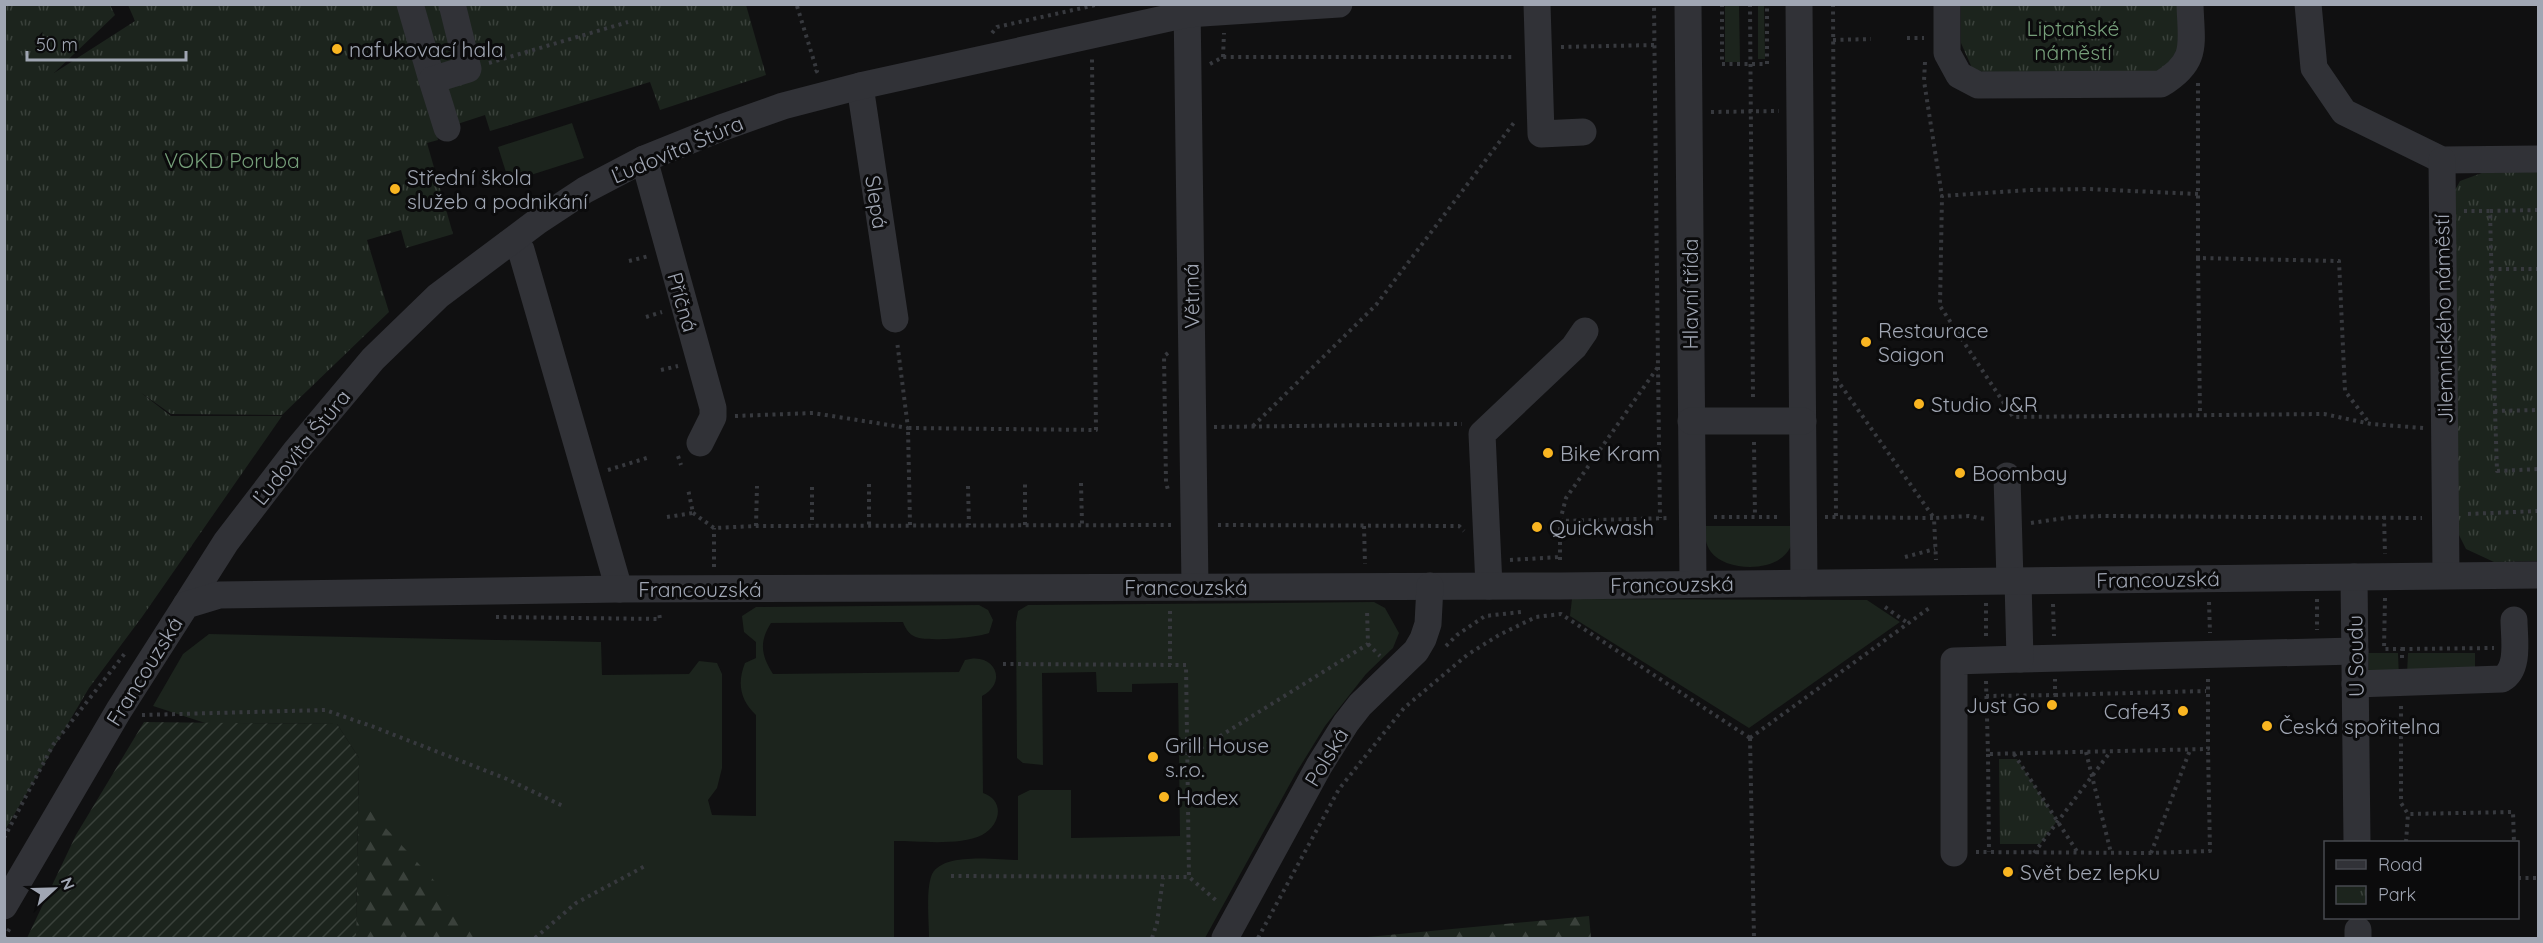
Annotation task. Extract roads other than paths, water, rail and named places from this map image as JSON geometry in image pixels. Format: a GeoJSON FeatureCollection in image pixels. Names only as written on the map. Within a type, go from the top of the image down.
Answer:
{"type":"FeatureCollection","features":[{"type":"Feature","properties":{"kind":"street"},"geometry":{"type":"LineString","coordinates":[[410,4],[447,128]]}},
{"type":"Feature","properties":{"kind":"street"},"geometry":{"type":"LineString","coordinates":[[432,80],[468,69],[452,4]]}},
{"type":"Feature","properties":{"kind":"street","name":"Ľudovíta Štúra"},"geometry":{"type":"LineString","coordinates":[[186,605],[226,542],[295,452],[373,359],[438,296],[538,221],[585,190],[644,159],[721,128],[813,98],[1187,9],[1340,4]]}},
{"type":"Feature","properties":{"kind":"street"},"geometry":{"type":"LineString","coordinates":[[1538,4],[1542,134],[1583,132]]}},
{"type":"Feature","properties":{"kind":"street","name":"Hlavní třída"},"geometry":{"type":"LineString","coordinates":[[1688,4],[1693,584]]}},
{"type":"Feature","properties":{"kind":"street"},"geometry":{"type":"LineString","coordinates":[[1799,4],[1804,583]]}},
{"type":"Feature","properties":{"kind":"street"},"geometry":{"type":"LineString","coordinates":[[1947,4],[1947,53],[1959,75],[1977,85],[2161,84],[2178,74],[2191,54],[2190,4]]}},
{"type":"Feature","properties":{"kind":"street"},"geometry":{"type":"LineString","coordinates":[[2308,4],[2314,68],[2344,112],[2442,160],[2538,159]]}},
{"type":"Feature","properties":{"kind":"street","name":"Větrná"},"geometry":{"type":"LineString","coordinates":[[1187,9],[1178,521],[1196,587]]}},
{"type":"Feature","properties":{"kind":"street","name":"Slepá"},"geometry":{"type":"LineString","coordinates":[[860,86],[895,319]]}},
{"type":"Feature","properties":{"kind":"street","name":"Příčná"},"geometry":{"type":"LineString","coordinates":[[644,159],[713,417],[689,448]]}},
{"type":"Feature","properties":{"kind":"street","name":"Jilemnického náměstí"},"geometry":{"type":"LineString","coordinates":[[2442,160],[2446,574]]}},
{"type":"Feature","properties":{"kind":"street"},"geometry":{"type":"LineString","coordinates":[[508,244],[521,250],[619,589]]}},
{"type":"Feature","properties":{"kind":"street"},"geometry":{"type":"LineString","coordinates":[[1489,586],[1482,434],[1574,347],[1585,331]]}},
{"type":"Feature","properties":{"kind":"street"},"geometry":{"type":"LineString","coordinates":[[1691,421],[1803,421]]}},
{"type":"Feature","properties":{"kind":"street"},"geometry":{"type":"LineString","coordinates":[[2007,476],[2020,659]]}},
{"type":"Feature","properties":{"kind":"street","name":"Francouzská"},"geometry":{"type":"LineString","coordinates":[[10,912],[119,710],[186,605],[219,596],[619,589],[1489,586],[2354,577],[2446,574],[2538,575]]}},
{"type":"Feature","properties":{"kind":"street","name":"U Soudu"},"geometry":{"type":"LineString","coordinates":[[2354,577],[2357,841]]}},
{"type":"Feature","properties":{"kind":"street","name":"Polská"},"geometry":{"type":"LineString","coordinates":[[1231,928],[1319,766],[1346,723],[1360,705],[1416,651],[1423,639],[1428,624],[1430,586]]}},
{"type":"Feature","properties":{"kind":"street"},"geometry":{"type":"LineString","coordinates":[[2355,684],[2502,679],[2512,671],[2514,620]]}},
{"type":"Feature","properties":{"kind":"street"},"geometry":{"type":"LineString","coordinates":[[1954,852],[1954,661],[2355,651]]}},
{"type":"Feature","properties":{"kind":"place","name":"nafukovací hala"},"geometry":{"type":"Point","coordinates":[337,49]}},
{"type":"Feature","properties":{"kind":"place","name":"Střední škola služeb a podnikání"},"geometry":{"type":"Point","coordinates":[395,189]}},
{"type":"Feature","properties":{"kind":"place","name":"Restaurace Saigon"},"geometry":{"type":"Point","coordinates":[1866,342]}},
{"type":"Feature","properties":{"kind":"place","name":"Studio J&R"},"geometry":{"type":"Point","coordinates":[1919,404]}},
{"type":"Feature","properties":{"kind":"place","name":"Bike Kram"},"geometry":{"type":"Point","coordinates":[1548,453]}},
{"type":"Feature","properties":{"kind":"place","name":"Boombay"},"geometry":{"type":"Point","coordinates":[1960,473]}},
{"type":"Feature","properties":{"kind":"place","name":"Quickwash"},"geometry":{"type":"Point","coordinates":[1537,527]}},
{"type":"Feature","properties":{"kind":"place","name":"Just Go"},"geometry":{"type":"Point","coordinates":[2052,705]}},
{"type":"Feature","properties":{"kind":"place","name":"Cafe43"},"geometry":{"type":"Point","coordinates":[2183,711]}},
{"type":"Feature","properties":{"kind":"place","name":"Česká spořitelna"},"geometry":{"type":"Point","coordinates":[2267,726]}},
{"type":"Feature","properties":{"kind":"place","name":"Grill House s.r.o."},"geometry":{"type":"Point","coordinates":[1153,757]}},
{"type":"Feature","properties":{"kind":"place","name":"Hadex"},"geometry":{"type":"Point","coordinates":[1164,797]}},
{"type":"Feature","properties":{"kind":"place","name":"Svět bez lepku"},"geometry":{"type":"Point","coordinates":[2008,872]}},
{"type":"Feature","properties":{"kind":"park label","name":"Liptaňské náměstí"},"geometry":{"type":"Point","coordinates":[2073,40]}},
{"type":"Feature","properties":{"kind":"park label","name":"VOKD Poruba"},"geometry":{"type":"Point","coordinates":[232,160]}}]}
